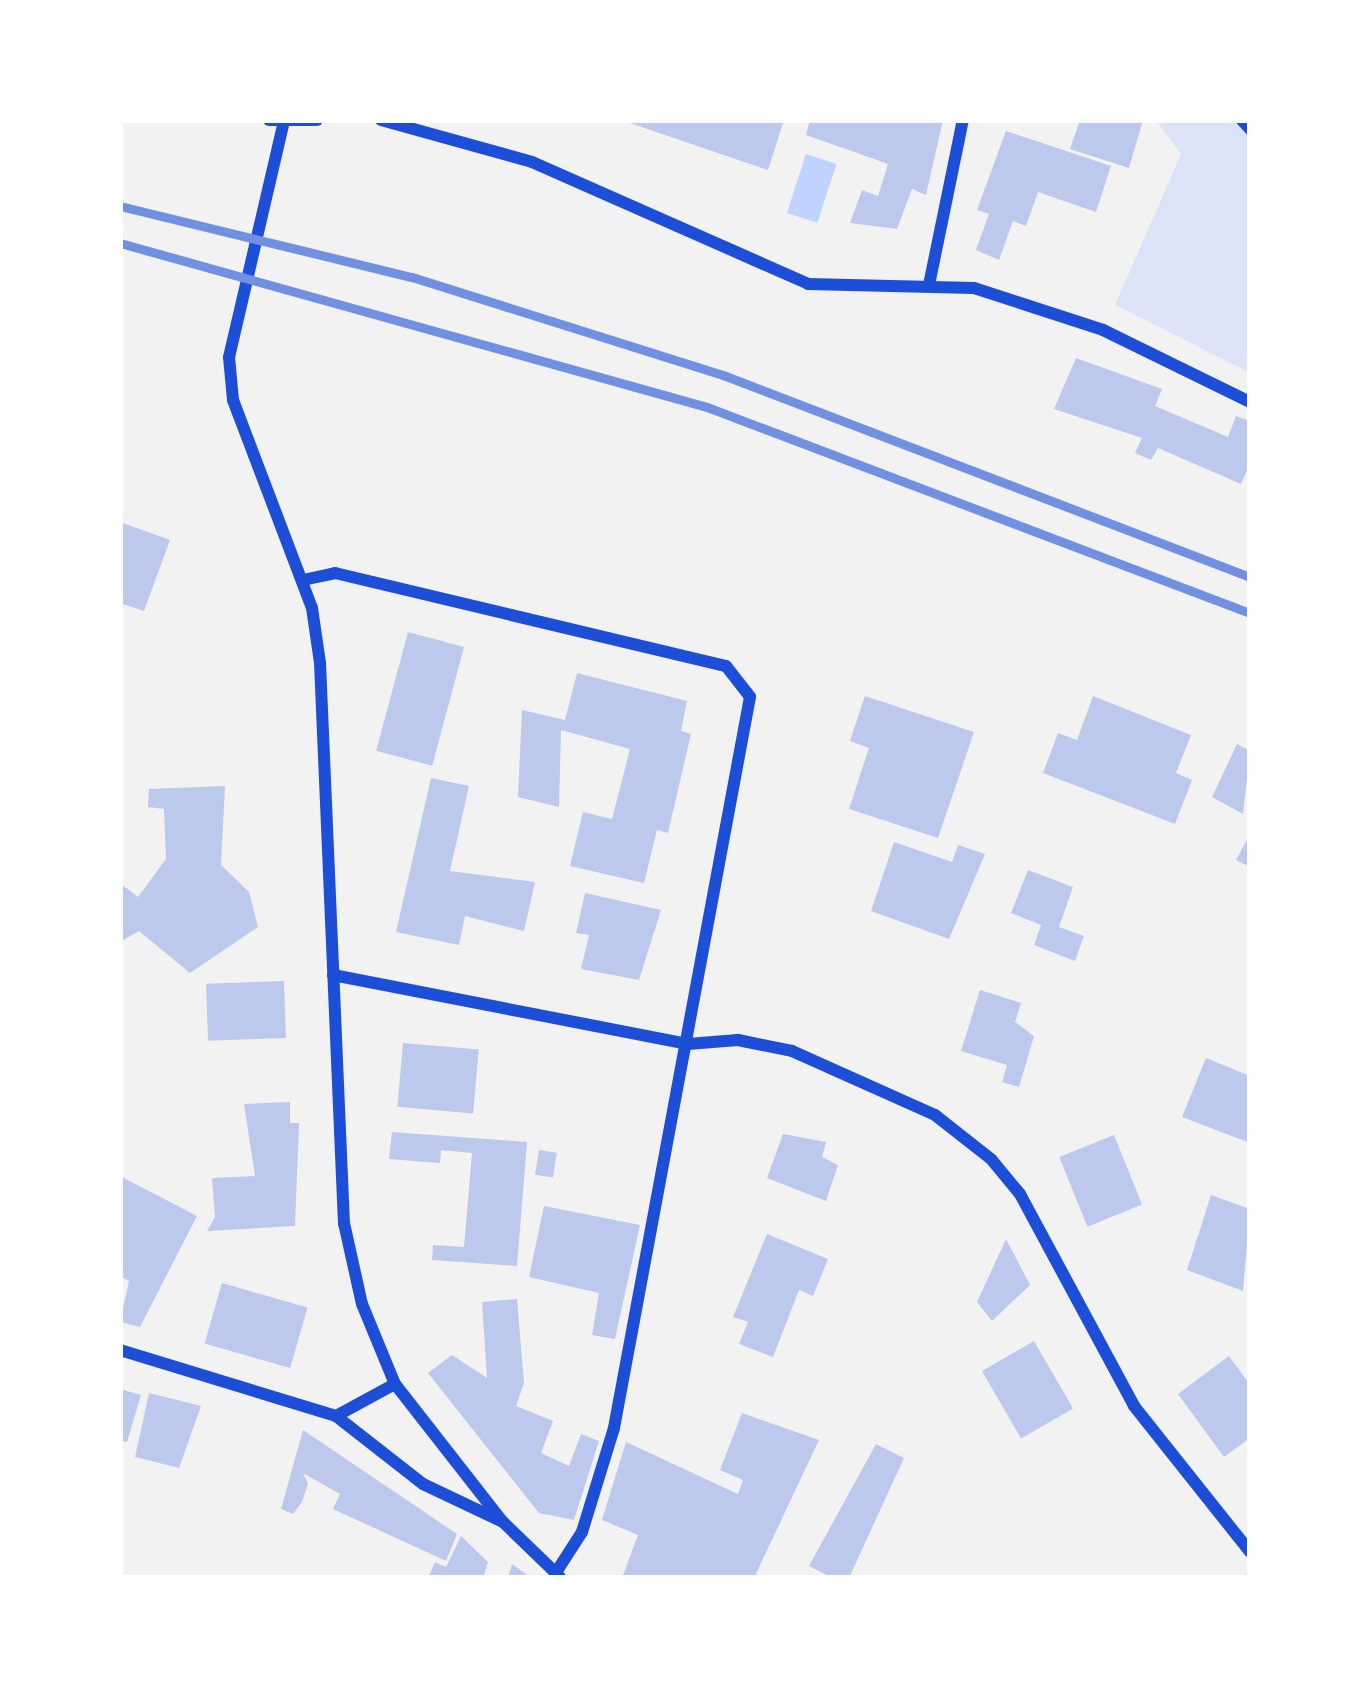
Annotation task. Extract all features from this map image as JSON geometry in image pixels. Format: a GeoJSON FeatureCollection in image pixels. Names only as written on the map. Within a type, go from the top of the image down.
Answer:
{"type":"FeatureCollection","features":[{"type":"Feature","properties":{"kind":"street"},"geometry":{"type":"LineString","coordinates":[[269,120],[316,120]]}},
{"type":"Feature","properties":{"kind":"street"},"geometry":{"type":"LineString","coordinates":[[381,120],[532,162],[808,284],[974,288],[1102,330],[1250,402]]}},
{"type":"Feature","properties":{"kind":"street"},"geometry":{"type":"LineString","coordinates":[[929,285],[963,120]]}},
{"type":"Feature","properties":{"kind":"street"},"geometry":{"type":"LineString","coordinates":[[284,121],[229,357],[233,400],[303,580],[320,663],[344,1223],[362,1304],[395,1384],[503,1522],[558,1576],[581,1532],[614,1427],[752,712],[735,674],[335,573],[303,580]]}},
{"type":"Feature","properties":{"kind":"street"},"geometry":{"type":"LineString","coordinates":[[333,975],[688,1044],[738,1040],[792,1052],[934,1115],[991,1159],[1046,1238],[1134,1406],[1250,1552]]}},
{"type":"Feature","properties":{"kind":"street"},"geometry":{"type":"LineString","coordinates":[[120,1350],[336,1416],[423,1484],[503,1522]]}},
{"type":"Feature","properties":{"kind":"street"},"geometry":{"type":"LineString","coordinates":[[336,1416],[395,1384]]}},
{"type":"Feature","properties":{"kind":"path"},"geometry":{"type":"LineString","coordinates":[[1239,120],[1250,132]]}},
{"type":"Feature","properties":{"kind":"shaded area"},"geometry":{"type":"Polygon","coordinates":[[[1156,120],[1250,120],[1250,373],[1115,305],[1181,154],[1156,120]]]}},
{"type":"Feature","properties":{"kind":"water"},"geometry":{"type":"Polygon","coordinates":[[[806,154],[836,164],[817,223],[787,213],[806,154]]]}},
{"type":"Feature","properties":{"kind":"building"},"geometry":{"type":"Polygon","coordinates":[[[621,120],[773,120],[783,123],[768,170],[621,120]]]}},
{"type":"Feature","properties":{"kind":"building"},"geometry":{"type":"Polygon","coordinates":[[[810,120],[943,120],[926,195],[912,189],[897,229],[850,223],[862,190],[878,196],[888,164],[806,135],[810,120]]]}},
{"type":"Feature","properties":{"kind":"building"},"geometry":{"type":"Polygon","coordinates":[[[1080,120],[1143,120],[1129,168],[1070,149],[1080,120]]]}},
{"type":"Feature","properties":{"kind":"building"},"geometry":{"type":"Polygon","coordinates":[[[1006,131],[1111,166],[1096,212],[1038,192],[1026,226],[1013,221],[999,260],[976,250],[989,214],[977,210],[1006,131]]]}},
{"type":"Feature","properties":{"kind":"building"},"geometry":{"type":"Polygon","coordinates":[[[1076,358],[1162,389],[1155,406],[1228,437],[1236,416],[1250,421],[1250,464],[1241,484],[1158,448],[1151,460],[1135,453],[1142,438],[1054,409],[1076,358]]]}},
{"type":"Feature","properties":{"kind":"building"},"geometry":{"type":"Polygon","coordinates":[[[120,522],[170,540],[144,611],[120,603],[120,522]]]}},
{"type":"Feature","properties":{"kind":"building"},"geometry":{"type":"Polygon","coordinates":[[[408,632],[464,647],[432,766],[376,751],[408,632]]]}},
{"type":"Feature","properties":{"kind":"building"},"geometry":{"type":"Polygon","coordinates":[[[577,673],[687,701],[681,731],[691,734],[668,833],[657,830],[644,883],[570,866],[583,812],[612,819],[630,749],[561,730],[559,807],[518,797],[522,710],[565,720],[577,673]]]}},
{"type":"Feature","properties":{"kind":"building"},"geometry":{"type":"Polygon","coordinates":[[[865,696],[974,732],[938,838],[849,809],[869,748],[850,741],[865,696]]]}},
{"type":"Feature","properties":{"kind":"building"},"geometry":{"type":"Polygon","coordinates":[[[1093,696],[1191,735],[1176,773],[1192,780],[1175,824],[1043,773],[1058,733],[1077,740],[1093,696]]]}},
{"type":"Feature","properties":{"kind":"building"},"geometry":{"type":"Polygon","coordinates":[[[1237,744],[1250,751],[1243,814],[1212,797],[1237,744]]]}},
{"type":"Feature","properties":{"kind":"building"},"geometry":{"type":"Polygon","coordinates":[[[431,778],[469,786],[450,871],[535,882],[524,931],[465,916],[459,945],[396,932],[431,778]]]}},
{"type":"Feature","properties":{"kind":"building"},"geometry":{"type":"Polygon","coordinates":[[[225,786],[221,865],[249,892],[258,927],[190,973],[139,931],[120,942],[120,883],[138,897],[166,859],[164,809],[148,807],[149,789],[225,786]]]}},
{"type":"Feature","properties":{"kind":"building"},"geometry":{"type":"Polygon","coordinates":[[[1250,834],[1250,867],[1236,860],[1250,834]]]}},
{"type":"Feature","properties":{"kind":"building"},"geometry":{"type":"Polygon","coordinates":[[[894,842],[952,862],[958,845],[985,854],[949,939],[871,911],[894,842]]]}},
{"type":"Feature","properties":{"kind":"building"},"geometry":{"type":"Polygon","coordinates":[[[1028,870],[1073,887],[1059,927],[1084,936],[1075,961],[1034,945],[1041,925],[1011,913],[1028,870]]]}},
{"type":"Feature","properties":{"kind":"building"},"geometry":{"type":"Polygon","coordinates":[[[585,893],[661,910],[639,980],[581,969],[589,935],[576,933],[585,893]]]}},
{"type":"Feature","properties":{"kind":"building"},"geometry":{"type":"Polygon","coordinates":[[[284,981],[286,1038],[208,1041],[206,984],[284,981]]]}},
{"type":"Feature","properties":{"kind":"building"},"geometry":{"type":"Polygon","coordinates":[[[980,990],[1021,1003],[1015,1022],[1034,1036],[1019,1087],[1002,1082],[1007,1065],[961,1051],[980,990]]]}},
{"type":"Feature","properties":{"kind":"building"},"geometry":{"type":"Polygon","coordinates":[[[403,1043],[479,1050],[473,1113],[397,1107],[403,1043]]]}},
{"type":"Feature","properties":{"kind":"building"},"geometry":{"type":"Polygon","coordinates":[[[1206,1058],[1250,1076],[1250,1143],[1182,1117],[1206,1058]]]}},
{"type":"Feature","properties":{"kind":"building"},"geometry":{"type":"Polygon","coordinates":[[[290,1102],[290,1123],[299,1123],[295,1226],[207,1231],[215,1217],[212,1178],[255,1176],[244,1104],[290,1102]]]}},
{"type":"Feature","properties":{"kind":"building"},"geometry":{"type":"Polygon","coordinates":[[[392,1132],[527,1142],[517,1266],[432,1260],[433,1245],[464,1247],[472,1153],[441,1150],[440,1163],[389,1159],[392,1132]]]}},
{"type":"Feature","properties":{"kind":"building"},"geometry":{"type":"Polygon","coordinates":[[[783,1134],[826,1142],[822,1157],[838,1165],[826,1201],[767,1178],[783,1134]]]}},
{"type":"Feature","properties":{"kind":"building"},"geometry":{"type":"Polygon","coordinates":[[[1114,1135],[1142,1205],[1087,1227],[1059,1157],[1114,1135]]]}},
{"type":"Feature","properties":{"kind":"building"},"geometry":{"type":"Polygon","coordinates":[[[539,1150],[557,1153],[553,1178],[535,1175],[539,1150]]]}},
{"type":"Feature","properties":{"kind":"building"},"geometry":{"type":"Polygon","coordinates":[[[120,1176],[197,1216],[140,1327],[120,1322],[129,1281],[120,1276],[120,1176]]]}},
{"type":"Feature","properties":{"kind":"building"},"geometry":{"type":"Polygon","coordinates":[[[1211,1195],[1250,1209],[1243,1291],[1187,1270],[1211,1195]]]}},
{"type":"Feature","properties":{"kind":"building"},"geometry":{"type":"Polygon","coordinates":[[[544,1206],[640,1225],[615,1339],[592,1335],[599,1293],[529,1277],[544,1206]]]}},
{"type":"Feature","properties":{"kind":"building"},"geometry":{"type":"Polygon","coordinates":[[[767,1234],[828,1259],[813,1296],[799,1290],[773,1357],[739,1344],[748,1322],[733,1317],[767,1234]]]}},
{"type":"Feature","properties":{"kind":"building"},"geometry":{"type":"Polygon","coordinates":[[[1006,1239],[1030,1285],[992,1321],[977,1302],[1006,1239]]]}},
{"type":"Feature","properties":{"kind":"building"},"geometry":{"type":"Polygon","coordinates":[[[222,1283],[308,1308],[290,1368],[205,1344],[222,1283]]]}},
{"type":"Feature","properties":{"kind":"building"},"geometry":{"type":"Polygon","coordinates":[[[517,1299],[524,1383],[516,1406],[553,1421],[541,1453],[569,1466],[581,1434],[599,1441],[574,1520],[539,1513],[428,1373],[452,1355],[487,1378],[482,1302],[517,1299]]]}},
{"type":"Feature","properties":{"kind":"building"},"geometry":{"type":"Polygon","coordinates":[[[1034,1341],[1073,1409],[1021,1439],[982,1371],[1034,1341]]]}},
{"type":"Feature","properties":{"kind":"building"},"geometry":{"type":"Polygon","coordinates":[[[1229,1356],[1250,1385],[1250,1438],[1224,1457],[1178,1394],[1229,1356]]]}},
{"type":"Feature","properties":{"kind":"building"},"geometry":{"type":"Polygon","coordinates":[[[120,1389],[141,1395],[127,1442],[120,1440],[120,1389]]]}},
{"type":"Feature","properties":{"kind":"building"},"geometry":{"type":"Polygon","coordinates":[[[149,1393],[201,1406],[179,1468],[135,1457],[149,1393]]]}},
{"type":"Feature","properties":{"kind":"building"},"geometry":{"type":"Polygon","coordinates":[[[742,1413],[819,1440],[754,1578],[622,1578],[638,1535],[602,1520],[626,1442],[738,1494],[743,1480],[720,1470],[742,1413]]]}},
{"type":"Feature","properties":{"kind":"building"},"geometry":{"type":"Polygon","coordinates":[[[303,1430],[457,1534],[446,1561],[333,1509],[340,1494],[303,1473],[308,1484],[302,1502],[293,1514],[281,1509],[303,1430]]]}},
{"type":"Feature","properties":{"kind":"building"},"geometry":{"type":"Polygon","coordinates":[[[876,1444],[904,1458],[849,1578],[833,1578],[809,1566],[876,1444]]]}},
{"type":"Feature","properties":{"kind":"building"},"geometry":{"type":"Polygon","coordinates":[[[461,1536],[488,1562],[483,1578],[428,1578],[435,1562],[446,1567],[461,1536]]]}},
{"type":"Feature","properties":{"kind":"building"},"geometry":{"type":"Polygon","coordinates":[[[512,1564],[531,1578],[508,1578],[512,1564]]]}},
{"type":"Feature","properties":{"kind":"railway"},"geometry":{"type":"LineString","coordinates":[[120,206],[412,277],[723,375],[1250,577]]}},
{"type":"Feature","properties":{"kind":"railway"},"geometry":{"type":"LineString","coordinates":[[120,243],[707,407],[1250,613]]}}]}
